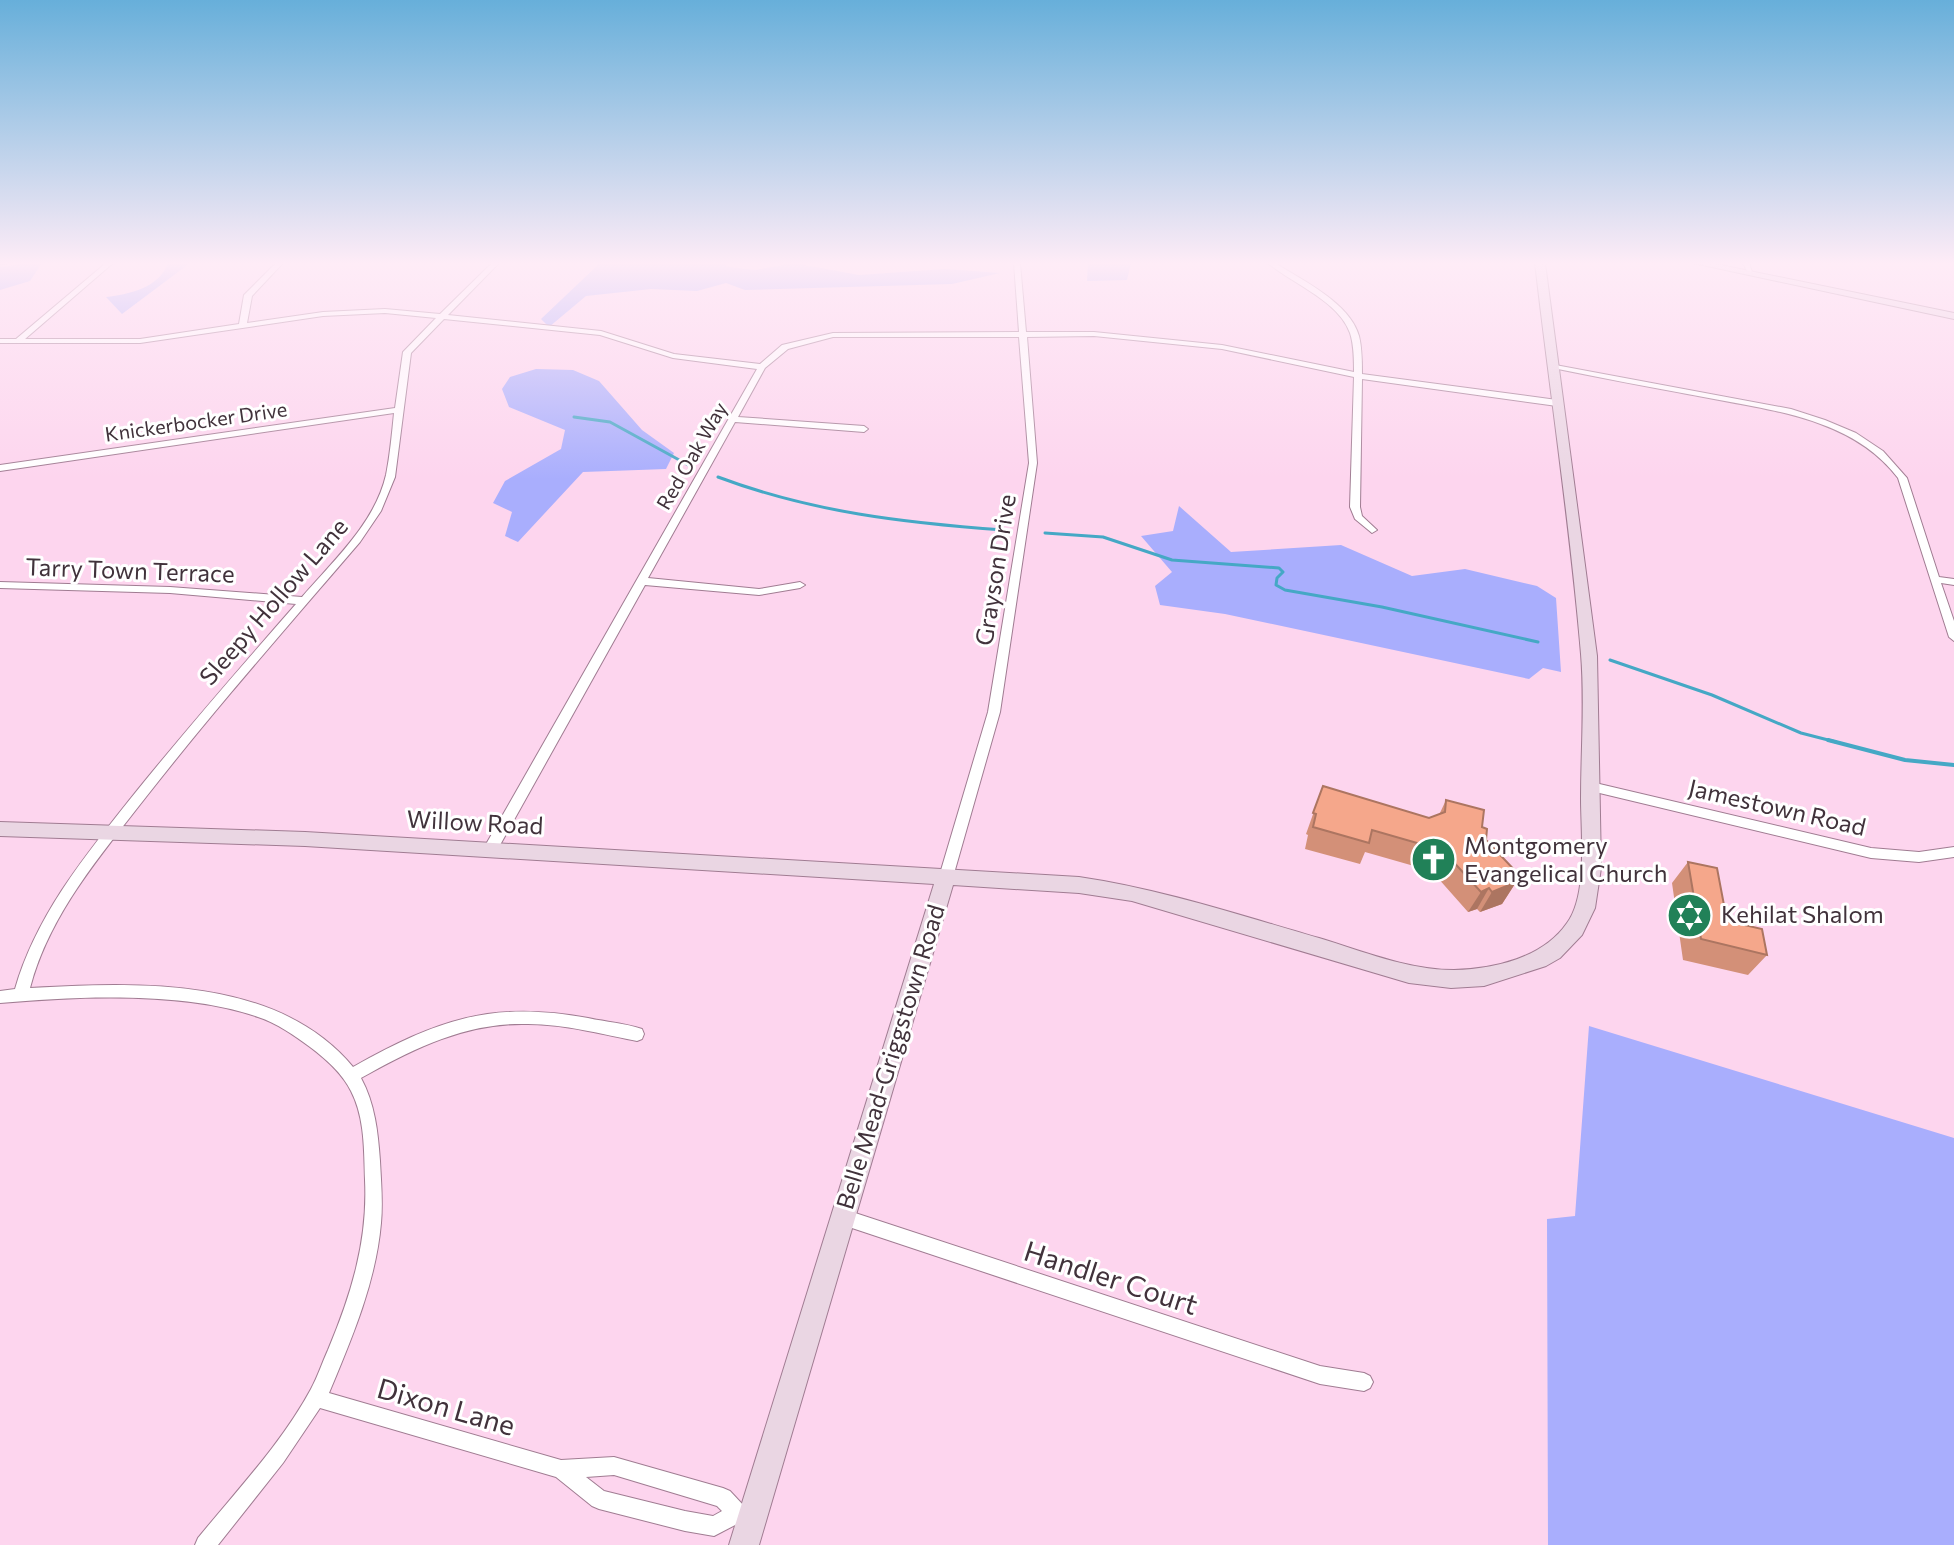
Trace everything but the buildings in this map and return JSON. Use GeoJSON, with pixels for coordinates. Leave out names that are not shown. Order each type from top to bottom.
{"type":"FeatureCollection","features":[{"type":"Feature","properties":{"kind":"street"},"geometry":{"type":"LineString","coordinates":[[18,341],[25,335]]}},
{"type":"Feature","properties":{"kind":"street"},"geometry":{"type":"LineString","coordinates":[[0,341],[140,341],[183,335]]}},
{"type":"Feature","properties":{"kind":"street","name":"Sleepy Hollow Lane"},"geometry":{"type":"LineString","coordinates":[[21,995],[27,966],[63,900],[112,832],[202,717],[357,540],[384,493],[392,462],[407,352],[422,335]]}},
{"type":"Feature","properties":{"kind":"street"},"geometry":{"type":"LineString","coordinates":[[608,335],[673,356],[762,367]]}},
{"type":"Feature","properties":{"kind":"street","name":"Red Oak Way"},"geometry":{"type":"LineString","coordinates":[[490,850],[762,367],[785,347],[824,336],[883,335]]}},
{"type":"Feature","properties":{"kind":"street","name":"Grayson Drive"},"geometry":{"type":"LineString","coordinates":[[946,877],[994,712],[1033,463],[1022,335]]}},
{"type":"Feature","properties":{"kind":"street","name":"Red Oak Way"},"geometry":{"type":"LineString","coordinates":[[1105,335],[1222,347],[1355,375],[1557,403]]}},
{"type":"Feature","properties":{"kind":"street"},"geometry":{"type":"LineString","coordinates":[[1355,335],[1358,360],[1355,375],[1355,507],[1358,517],[1372,530]]}},
{"type":"Feature","properties":{"kind":"street","name":"Belle Mead-Griggstown Road"},"geometry":{"type":"LineString","coordinates":[[744,1545],[745,1515],[843,1217],[946,877],[1079,885],[1132,893],[1409,974],[1451,979],[1484,977],[1539,960],[1553,952],[1575,929],[1585,908],[1591,868],[1589,656],[1549,335]]}},
{"type":"Feature","properties":{"kind":"street"},"geometry":{"type":"LineString","coordinates":[[1553,366],[1774,408],[1815,419],[1855,437],[1888,460],[1902,478],[1954,637]]}},
{"type":"Feature","properties":{"kind":"street","name":"Knickerbocker Drive"},"geometry":{"type":"LineString","coordinates":[[0,468],[397,410]]}},
{"type":"Feature","properties":{"kind":"street"},"geometry":{"type":"LineString","coordinates":[[734,419],[864,429]]}},
{"type":"Feature","properties":{"kind":"street"},"geometry":{"type":"LineString","coordinates":[[1935,579],[1954,582]]}},
{"type":"Feature","properties":{"kind":"street"},"geometry":{"type":"LineString","coordinates":[[641,581],[748,592],[800,585]]}},
{"type":"Feature","properties":{"kind":"street","name":"Tarry Town Terrace"},"geometry":{"type":"LineString","coordinates":[[0,585],[170,590],[305,601]]}},
{"type":"Feature","properties":{"kind":"street","name":"Jamestown Road"},"geometry":{"type":"LineString","coordinates":[[1591,787],[1871,853],[1919,857],[1954,852]]}},
{"type":"Feature","properties":{"kind":"street","name":"Willow Road"},"geometry":{"type":"LineString","coordinates":[[0,829],[490,850],[946,877]]}},
{"type":"Feature","properties":{"kind":"street"},"geometry":{"type":"LineString","coordinates":[[0,997],[171,995],[238,1004],[266,1012],[324,1050],[351,1076],[368,1115],[375,1200],[374,1230],[357,1305],[316,1398],[278,1454],[205,1545]]}},
{"type":"Feature","properties":{"kind":"street"},"geometry":{"type":"LineString","coordinates":[[351,1076],[429,1034],[482,1020],[529,1017],[637,1034]]}},
{"type":"Feature","properties":{"kind":"street","name":"Handler Court"},"geometry":{"type":"LineString","coordinates":[[843,1217],[1320,1375],[1364,1382]]}},
{"type":"Feature","properties":{"kind":"street","name":"Dixon Lane"},"geometry":{"type":"LineString","coordinates":[[316,1398],[561,1469],[614,1466],[723,1498],[745,1515]]}},
{"type":"Feature","properties":{"kind":"street","name":"Dixon Lane"},"geometry":{"type":"LineString","coordinates":[[561,1469],[599,1499],[685,1521],[714,1526],[745,1515]]}},
{"type":"Feature","properties":{"kind":"shaded area"},"geometry":{"type":"Polygon","coordinates":[[[536,369],[573,370],[599,381],[642,430],[674,453],[666,469],[583,472],[518,542],[505,536],[512,512],[493,503],[505,481],[561,449],[565,430],[509,407],[502,389],[510,377],[536,369]]]}},
{"type":"Feature","properties":{"kind":"shaded area"},"geometry":{"type":"Polygon","coordinates":[[[1179,506],[1231,552],[1341,545],[1412,576],[1465,569],[1537,586],[1556,598],[1561,672],[1543,668],[1529,679],[1225,614],[1160,605],[1155,586],[1172,572],[1141,536],[1173,531],[1179,506]]]}},
{"type":"Feature","properties":{"kind":"shaded area"},"geometry":{"type":"Polygon","coordinates":[[[1589,1026],[1954,1138],[1954,1545],[1548,1545],[1547,1219],[1575,1216],[1589,1026]]]}},
{"type":"Feature","properties":{"kind":"waterway"},"geometry":{"type":"LineString","coordinates":[[574,417],[610,422],[692,467]]}},
{"type":"Feature","properties":{"kind":"waterway"},"geometry":{"type":"LineString","coordinates":[[718,477],[788,499],[859,514],[1004,530]]}},
{"type":"Feature","properties":{"kind":"waterway"},"geometry":{"type":"LineString","coordinates":[[1045,533],[1103,537],[1172,560],[1279,568],[1283,572],[1277,578],[1276,585],[1285,590],[1382,607],[1538,642]]}},
{"type":"Feature","properties":{"kind":"waterway"},"geometry":{"type":"LineString","coordinates":[[1610,660],[1712,695],[1801,733],[1836,742]]}},
{"type":"Feature","properties":{"kind":"waterway"},"geometry":{"type":"LineString","coordinates":[[1828,740],[1905,760],[1954,765]]}},
{"type":"Feature","properties":{"kind":"place","name":"Montgomery Evangelical Church"},"geometry":{"type":"Point","coordinates":[1433,860]}},
{"type":"Feature","properties":{"kind":"place","name":"Kehilat Shalom"},"geometry":{"type":"Point","coordinates":[1690,915]}}]}
